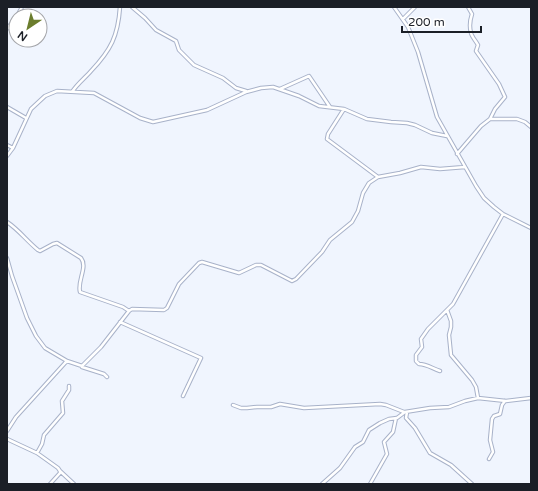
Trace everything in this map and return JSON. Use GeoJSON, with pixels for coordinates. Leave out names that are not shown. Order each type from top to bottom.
{"type":"FeatureCollection","features":[{"type":"Feature","properties":{"kind":"street"},"geometry":{"type":"LineString","coordinates":[[72,92],[102,60],[112,45],[119,23],[120,7]]}},
{"type":"Feature","properties":{"kind":"street"},"geometry":{"type":"LineString","coordinates":[[132,7],[156,30],[176,42],[179,50],[194,65],[223,78],[236,88],[246,92]]}},
{"type":"Feature","properties":{"kind":"street"},"geometry":{"type":"LineString","coordinates":[[394,7],[403,19],[418,52],[437,117],[457,154],[484,198],[494,208],[531,228]]}},
{"type":"Feature","properties":{"kind":"street"},"geometry":{"type":"LineString","coordinates":[[403,19],[415,7]]}},
{"type":"Feature","properties":{"kind":"street"},"geometry":{"type":"LineString","coordinates":[[457,154],[481,126],[490,119],[495,109],[506,96],[476,51],[478,45],[470,33],[469,21],[472,14],[468,7]]}},
{"type":"Feature","properties":{"kind":"street"},"geometry":{"type":"LineString","coordinates":[[280,90],[309,76],[330,107]]}},
{"type":"Feature","properties":{"kind":"street"},"geometry":{"type":"LineString","coordinates":[[7,156],[13,148],[26,118],[35,105],[48,94],[56,91],[98,94],[140,118],[153,122],[207,110],[246,92],[266,88],[280,90],[303,98],[319,106],[344,109],[368,119],[406,123],[415,125],[432,133],[447,136]]}},
{"type":"Feature","properties":{"kind":"street"},"geometry":{"type":"LineString","coordinates":[[7,107],[26,118]]}},
{"type":"Feature","properties":{"kind":"street"},"geometry":{"type":"LineString","coordinates":[[344,109],[328,134],[327,139],[378,177]]}},
{"type":"Feature","properties":{"kind":"street"},"geometry":{"type":"LineString","coordinates":[[490,119],[517,119],[525,122],[531,127]]}},
{"type":"Feature","properties":{"kind":"street"},"geometry":{"type":"LineString","coordinates":[[7,145],[13,148]]}},
{"type":"Feature","properties":{"kind":"street"},"geometry":{"type":"LineString","coordinates":[[82,366],[101,347],[129,311],[132,309],[164,310],[167,308],[179,284],[196,265],[202,262],[239,273],[256,265],[262,265],[292,281],[296,279],[322,252],[330,240],[352,222],[358,211],[363,193],[369,183],[378,177],[422,167],[440,169],[465,167]]}},
{"type":"Feature","properties":{"kind":"street"},"geometry":{"type":"LineString","coordinates":[[440,371],[419,364],[416,361],[422,347],[421,338],[428,329],[454,304],[504,214]]}},
{"type":"Feature","properties":{"kind":"street"},"geometry":{"type":"LineString","coordinates":[[7,222],[40,251],[58,243],[81,258],[84,265],[80,281],[80,292],[123,307],[129,311]]}},
{"type":"Feature","properties":{"kind":"street"},"geometry":{"type":"LineString","coordinates":[[7,258],[31,327],[39,341],[45,348],[68,361],[104,374],[107,377]]}},
{"type":"Feature","properties":{"kind":"street"},"geometry":{"type":"LineString","coordinates":[[447,310],[451,321],[449,335],[451,355],[472,380],[476,387],[478,398]]}},
{"type":"Feature","properties":{"kind":"street"},"geometry":{"type":"LineString","coordinates":[[120,322],[201,358],[183,396]]}},
{"type":"Feature","properties":{"kind":"street"},"geometry":{"type":"LineString","coordinates":[[7,431],[16,417],[68,361]]}},
{"type":"Feature","properties":{"kind":"street"},"geometry":{"type":"LineString","coordinates":[[37,453],[42,444],[44,435],[62,413],[62,401],[69,390],[69,386]]}},
{"type":"Feature","properties":{"kind":"street"},"geometry":{"type":"LineString","coordinates":[[322,484],[340,468],[355,447],[363,442],[369,430],[384,421],[397,418],[406,412],[430,408],[449,407],[478,398],[506,401],[531,398]]}},
{"type":"Feature","properties":{"kind":"street"},"geometry":{"type":"LineString","coordinates":[[490,460],[493,452],[490,440],[492,419],[494,416],[500,414],[502,405],[506,401]]}},
{"type":"Feature","properties":{"kind":"street"},"geometry":{"type":"LineString","coordinates":[[233,405],[246,408],[257,406],[271,407],[280,404],[304,408],[380,404],[406,412]]}},
{"type":"Feature","properties":{"kind":"street"},"geometry":{"type":"LineString","coordinates":[[406,412],[406,418],[415,428],[427,450],[451,465],[472,484]]}},
{"type":"Feature","properties":{"kind":"street"},"geometry":{"type":"LineString","coordinates":[[370,484],[387,454],[384,442],[391,435],[397,418]]}},
{"type":"Feature","properties":{"kind":"street"},"geometry":{"type":"LineString","coordinates":[[7,439],[37,453],[54,464],[74,484]]}},
{"type":"Feature","properties":{"kind":"street"},"geometry":{"type":"LineString","coordinates":[[50,484],[60,471]]}}]}
